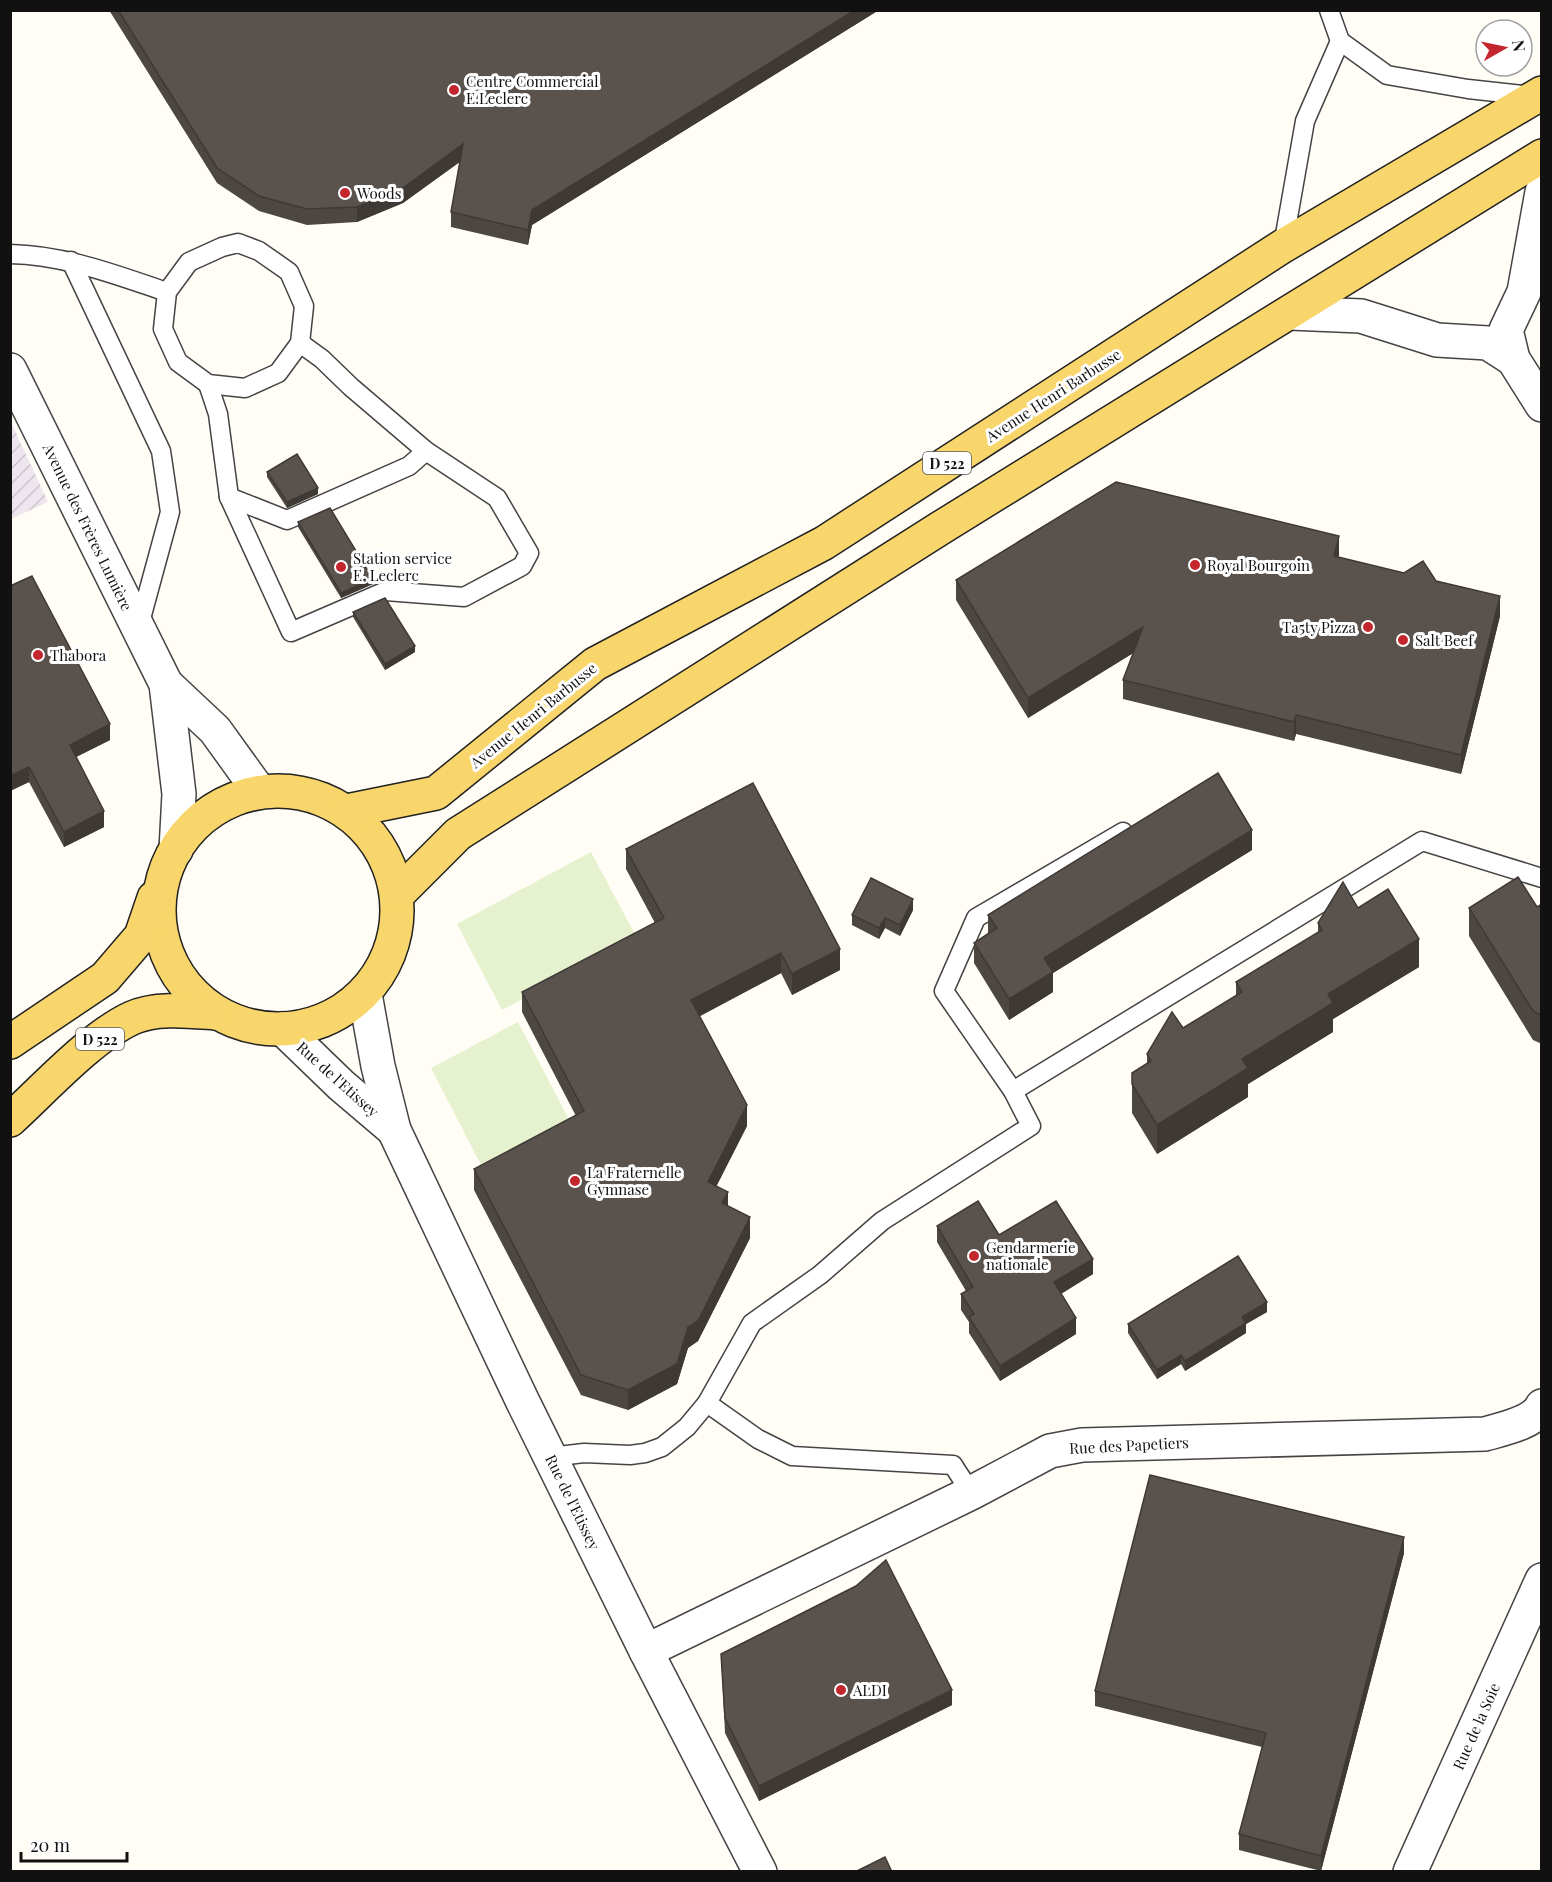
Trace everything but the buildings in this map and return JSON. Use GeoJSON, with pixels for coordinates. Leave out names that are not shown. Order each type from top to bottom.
{"type":"FeatureCollection","features":[{"type":"Feature","properties":{"kind":"main road","name":"Avenue Henri Barbusse"},"geometry":{"type":"LineString","coordinates":[[347,811],[436,793],[595,664],[824,543],[1283,246],[1539,95]]}},
{"type":"Feature","properties":{"kind":"main road"},"geometry":{"type":"LineString","coordinates":[[398,894],[458,834],[942,527],[1542,156]]}},
{"type":"Feature","properties":{"kind":"main road"},"geometry":{"type":"LineString","coordinates":[[10,1042],[105,978],[141,936],[161,879],[183,836],[215,807],[259,790],[300,791],[327,800],[347,811],[380,846],[398,894],[390,955],[365,994],[339,1014],[299,1029],[253,1028],[215,1012],[178,977],[159,931],[161,879]]}},
{"type":"Feature","properties":{"kind":"main road","name":"D 522"},"geometry":{"type":"LineString","coordinates":[[10,1120],[92,1044],[133,1018],[172,1010],[215,1012]]}},
{"type":"Feature","properties":{"kind":"street"},"geometry":{"type":"LineString","coordinates":[[1542,192],[1524,292],[1506,330],[1513,359],[1542,405]]}},
{"type":"Feature","properties":{"kind":"street"},"geometry":{"type":"LineString","coordinates":[[1290,313],[1360,316],[1437,340],[1488,343],[1513,359]]}},
{"type":"Feature","properties":{"kind":"street","name":"Avenue des Frères Lumière"},"geometry":{"type":"LineString","coordinates":[[10,370],[166,684],[179,794],[176,850]]}},
{"type":"Feature","properties":{"kind":"street","name":"Avenue des Frères Lumière"},"geometry":{"type":"LineString","coordinates":[[166,684],[215,730],[259,790]]}},
{"type":"Feature","properties":{"kind":"street","name":"Rue de l'Etissey"},"geometry":{"type":"LineString","coordinates":[[365,994],[378,1066],[394,1130],[646,1652],[760,1872]]}},
{"type":"Feature","properties":{"kind":"street","name":"Rue de l'Etissey"},"geometry":{"type":"LineString","coordinates":[[283,1029],[341,1085],[394,1130]]}},
{"type":"Feature","properties":{"kind":"street","name":"Rue des Papetiers"},"geometry":{"type":"LineString","coordinates":[[646,1652],[970,1493],[1050,1451],[1082,1445],[1485,1434],[1516,1426],[1541,1411]]}},
{"type":"Feature","properties":{"kind":"street","name":"Rue de la Soie"},"geometry":{"type":"LineString","coordinates":[[1410,1872],[1542,1580]]}},
{"type":"Feature","properties":{"kind":"lane"},"geometry":{"type":"LineString","coordinates":[[1329,10],[1340,41],[1387,75],[1468,89],[1539,95]]}},
{"type":"Feature","properties":{"kind":"lane"},"geometry":{"type":"LineString","coordinates":[[1283,246],[1305,121],[1340,41]]}},
{"type":"Feature","properties":{"kind":"lane"},"geometry":{"type":"LineString","coordinates":[[238,243],[259,250],[289,272],[293,281],[304,306],[300,343],[279,373],[245,388],[208,384],[178,362],[163,329],[167,292],[189,262],[222,247],[238,243]]}},
{"type":"Feature","properties":{"kind":"lane"},"geometry":{"type":"LineString","coordinates":[[10,254],[36,254],[71,261],[167,292]]}},
{"type":"Feature","properties":{"kind":"lane"},"geometry":{"type":"LineString","coordinates":[[71,261],[161,451],[170,512],[138,628]]}},
{"type":"Feature","properties":{"kind":"lane"},"geometry":{"type":"LineString","coordinates":[[208,384],[218,414],[229,497],[291,632],[386,591],[464,597],[522,566],[529,553],[496,498],[426,450],[300,343]]}},
{"type":"Feature","properties":{"kind":"lane"},"geometry":{"type":"LineString","coordinates":[[229,497],[287,520],[408,466],[426,450]]}},
{"type":"Feature","properties":{"kind":"lane"},"geometry":{"type":"LineString","coordinates":[[550,1457],[645,1453],[662,1447],[687,1427],[707,1403],[752,1323],[820,1275],[882,1221],[1031,1126],[1013,1091],[944,991],[976,918],[1141,822]]}},
{"type":"Feature","properties":{"kind":"lane"},"geometry":{"type":"LineString","coordinates":[[1013,1091],[1422,841],[1542,878]]}},
{"type":"Feature","properties":{"kind":"lane"},"geometry":{"type":"LineString","coordinates":[[707,1403],[758,1439],[792,1456],[953,1465],[970,1493]]}},
{"type":"Feature","properties":{"kind":"shaded area"},"geometry":{"type":"Polygon","coordinates":[[[10,420],[48,502],[11,519],[10,519],[10,420]]]}},
{"type":"Feature","properties":{"kind":"green space"},"geometry":{"type":"Polygon","coordinates":[[[591,852],[637,938],[502,1010],[457,924],[591,852]]]}},
{"type":"Feature","properties":{"kind":"green space"},"geometry":{"type":"Polygon","coordinates":[[[518,1022],[573,1127],[484,1171],[431,1068],[518,1022]]]}},
{"type":"Feature","properties":{"kind":"place","name":"Centre Commercial E.Leclerc"},"geometry":{"type":"Point","coordinates":[454,90]}},
{"type":"Feature","properties":{"kind":"place","name":"Woods"},"geometry":{"type":"Point","coordinates":[345,193]}},
{"type":"Feature","properties":{"kind":"place","name":"Royal Bourgoin"},"geometry":{"type":"Point","coordinates":[1195,565]}},
{"type":"Feature","properties":{"kind":"place","name":"Station service E. Leclerc"},"geometry":{"type":"Point","coordinates":[341,567]}},
{"type":"Feature","properties":{"kind":"place","name":"Ta5ty Pizza"},"geometry":{"type":"Point","coordinates":[1368,627]}},
{"type":"Feature","properties":{"kind":"place","name":"Salt Beef"},"geometry":{"type":"Point","coordinates":[1403,640]}},
{"type":"Feature","properties":{"kind":"place","name":"Thabora"},"geometry":{"type":"Point","coordinates":[38,655]}},
{"type":"Feature","properties":{"kind":"place","name":"La Fraternelle Gymnase"},"geometry":{"type":"Point","coordinates":[575,1181]}},
{"type":"Feature","properties":{"kind":"place","name":"Gendarmerie nationale"},"geometry":{"type":"Point","coordinates":[974,1256]}},
{"type":"Feature","properties":{"kind":"place","name":"ALDI"},"geometry":{"type":"Point","coordinates":[841,1690]}}]}
